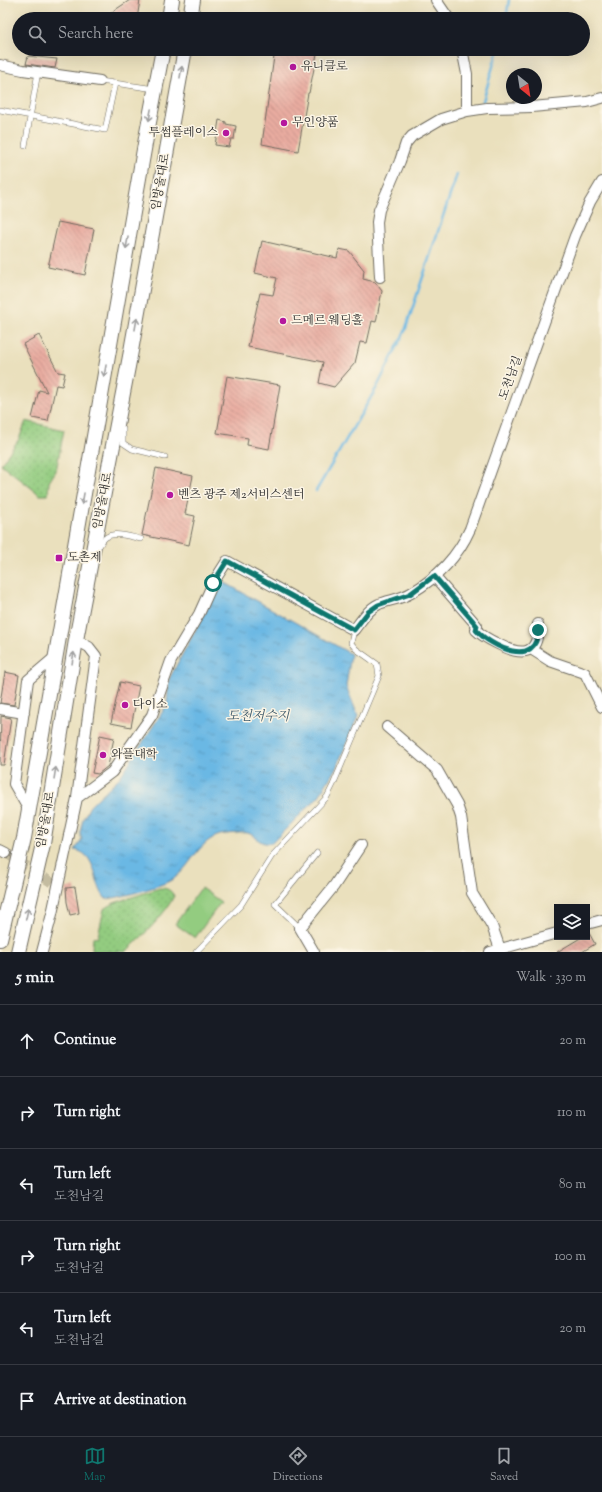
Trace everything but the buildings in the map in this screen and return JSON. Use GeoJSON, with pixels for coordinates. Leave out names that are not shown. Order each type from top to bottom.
{"type":"FeatureCollection","features":[{"type":"Feature","properties":{"kind":"main road"},"geometry":{"type":"LineString","coordinates":[[170,12],[172,0]]}},
{"type":"Feature","properties":{"kind":"main road"},"geometry":{"type":"LineString","coordinates":[[191,12],[193,0]]}},
{"type":"Feature","properties":{"kind":"main road","name":"임방울대로"},"geometry":{"type":"LineString","coordinates":[[0,939],[24,838],[162,56]]}},
{"type":"Feature","properties":{"kind":"main road","name":"임방울대로"},"geometry":{"type":"LineString","coordinates":[[18,952],[43,844],[76,640],[121,404],[184,56]]}},
{"type":"Feature","properties":{"kind":"street"},"geometry":{"type":"LineString","coordinates":[[436,0],[444,12]]}},
{"type":"Feature","properties":{"kind":"street"},"geometry":{"type":"LineString","coordinates":[[463,56],[467,74],[467,111]]}},
{"type":"Feature","properties":{"kind":"street"},"geometry":{"type":"LineString","coordinates":[[0,65],[100,81]]}},
{"type":"Feature","properties":{"kind":"street"},"geometry":{"type":"LineString","coordinates":[[380,277],[377,222],[379,210],[406,143],[427,126],[441,119],[467,111],[487,108],[532,107],[587,102],[602,98]]}},
{"type":"Feature","properties":{"kind":"street","name":"도천남길"},"geometry":{"type":"LineString","coordinates":[[354,630],[368,612],[378,605],[410,594],[434,576],[454,557],[464,544],[575,236],[590,202],[602,182]]}},
{"type":"Feature","properties":{"kind":"street"},"geometry":{"type":"LineString","coordinates":[[77,798],[112,772],[152,715],[171,661],[199,614],[213,583],[227,561],[354,630]]}},
{"type":"Feature","properties":{"kind":"street"},"geometry":{"type":"LineString","coordinates":[[434,576],[477,626],[476,630],[480,635],[516,652],[521,653],[531,649],[538,637],[538,624]]}},
{"type":"Feature","properties":{"kind":"street"},"geometry":{"type":"LineString","coordinates":[[42,952],[77,798],[96,656],[89,647],[76,640]]}},
{"type":"Feature","properties":{"kind":"street"},"geometry":{"type":"LineString","coordinates":[[531,649],[550,661],[585,673],[602,707]]}},
{"type":"Feature","properties":{"kind":"street"},"geometry":{"type":"LineString","coordinates":[[29,810],[14,784],[28,680],[55,658]]}},
{"type":"Feature","properties":{"kind":"street"},"geometry":{"type":"LineString","coordinates":[[0,709],[24,713]]}},
{"type":"Feature","properties":{"kind":"street"},"geometry":{"type":"LineString","coordinates":[[387,727],[436,770],[457,805],[461,817],[472,893],[492,926],[495,950],[554,934]]}},
{"type":"Feature","properties":{"kind":"street"},"geometry":{"type":"LineString","coordinates":[[314,952],[300,928],[334,886],[361,845]]}},
{"type":"Feature","properties":{"kind":"street"},"geometry":{"type":"LineString","coordinates":[[590,923],[602,920]]}},
{"type":"Feature","properties":{"kind":"lane"},"geometry":{"type":"LineString","coordinates":[[25,146],[38,72]]}},
{"type":"Feature","properties":{"kind":"lane"},"geometry":{"type":"LineString","coordinates":[[100,81],[155,89]]}},
{"type":"Feature","properties":{"kind":"lane"},"geometry":{"type":"LineString","coordinates":[[0,110],[105,130],[114,83]]}},
{"type":"Feature","properties":{"kind":"lane"},"geometry":{"type":"LineString","coordinates":[[121,404],[123,443],[132,449],[165,457]]}},
{"type":"Feature","properties":{"kind":"lane"},"geometry":{"type":"LineString","coordinates":[[90,570],[102,540],[108,535],[117,534],[141,539]]}},
{"type":"Feature","properties":{"kind":"lane"},"geometry":{"type":"LineString","coordinates":[[196,952],[241,905],[272,856],[327,797],[379,676],[377,664],[356,649],[352,643],[354,630]]}},
{"type":"Feature","properties":{"kind":"lane"},"geometry":{"type":"LineString","coordinates":[[300,928],[275,904],[317,853]]}},
{"type":"Feature","properties":{"kind":"green space"},"geometry":{"type":"Polygon","coordinates":[[[26,421],[64,430],[56,471],[49,482],[48,495],[40,495],[1,464],[19,439],[26,421]]]}},
{"type":"Feature","properties":{"kind":"green space"},"geometry":{"type":"Polygon","coordinates":[[[160,888],[165,888],[172,892],[174,896],[164,912],[146,933],[126,952],[93,951],[93,937],[96,938],[98,936],[104,909],[114,903],[160,888]]]}},
{"type":"Feature","properties":{"kind":"green space"},"geometry":{"type":"Polygon","coordinates":[[[201,888],[221,902],[195,938],[175,924],[201,888]]]}},
{"type":"Feature","properties":{"kind":"water","name":"도천저수지"},"geometry":{"type":"Polygon","coordinates":[[[222,581],[351,654],[346,686],[358,716],[337,766],[319,796],[272,843],[261,842],[248,833],[220,835],[213,838],[201,847],[182,872],[164,884],[143,891],[106,899],[99,886],[88,857],[75,850],[82,840],[80,833],[83,819],[90,806],[120,777],[163,711],[167,703],[169,679],[222,581]]]}},
{"type":"Feature","properties":{"kind":"waterway"},"geometry":{"type":"LineString","coordinates":[[507,12],[509,0]]}},
{"type":"Feature","properties":{"kind":"waterway"},"geometry":{"type":"LineString","coordinates":[[483,101],[496,56]]}},
{"type":"Feature","properties":{"kind":"waterway"},"geometry":{"type":"LineString","coordinates":[[316,491],[377,387],[405,331],[457,174]]}},
{"type":"Feature","properties":{"kind":"tunnel"},"geometry":{"type":"LineString","coordinates":[[6,853],[54,884]]}},
{"type":"Feature","properties":{"kind":"place","name":"유니클로"},"geometry":{"type":"Point","coordinates":[293,67]}},
{"type":"Feature","properties":{"kind":"place","name":"무인양품"},"geometry":{"type":"Point","coordinates":[284,123]}},
{"type":"Feature","properties":{"kind":"place","name":"투썸플레이스"},"geometry":{"type":"Point","coordinates":[226,133]}},
{"type":"Feature","properties":{"kind":"place","name":"드메르 웨딩홀"},"geometry":{"type":"Point","coordinates":[283,321]}},
{"type":"Feature","properties":{"kind":"place","name":"벤츠 광주 제2서비스센터"},"geometry":{"type":"Point","coordinates":[170,495]}},
{"type":"Feature","properties":{"kind":"place","name":"도촌제"},"geometry":{"type":"Point","coordinates":[59,558]}},
{"type":"Feature","properties":{"kind":"place","name":"다이소"},"geometry":{"type":"Point","coordinates":[125,705]}},
{"type":"Feature","properties":{"kind":"place","name":"와플대학"},"geometry":{"type":"Point","coordinates":[103,755]}},
{"type":"Feature","properties":{"kind":"route"},"geometry":{"type":"LineString","coordinates":[[213,583],[221,573],[227,561],[354,630],[368,612],[378,605],[410,594],[434,576],[477,626],[476,630],[480,635],[521,653],[531,649],[538,637],[538,630]]}}]}
